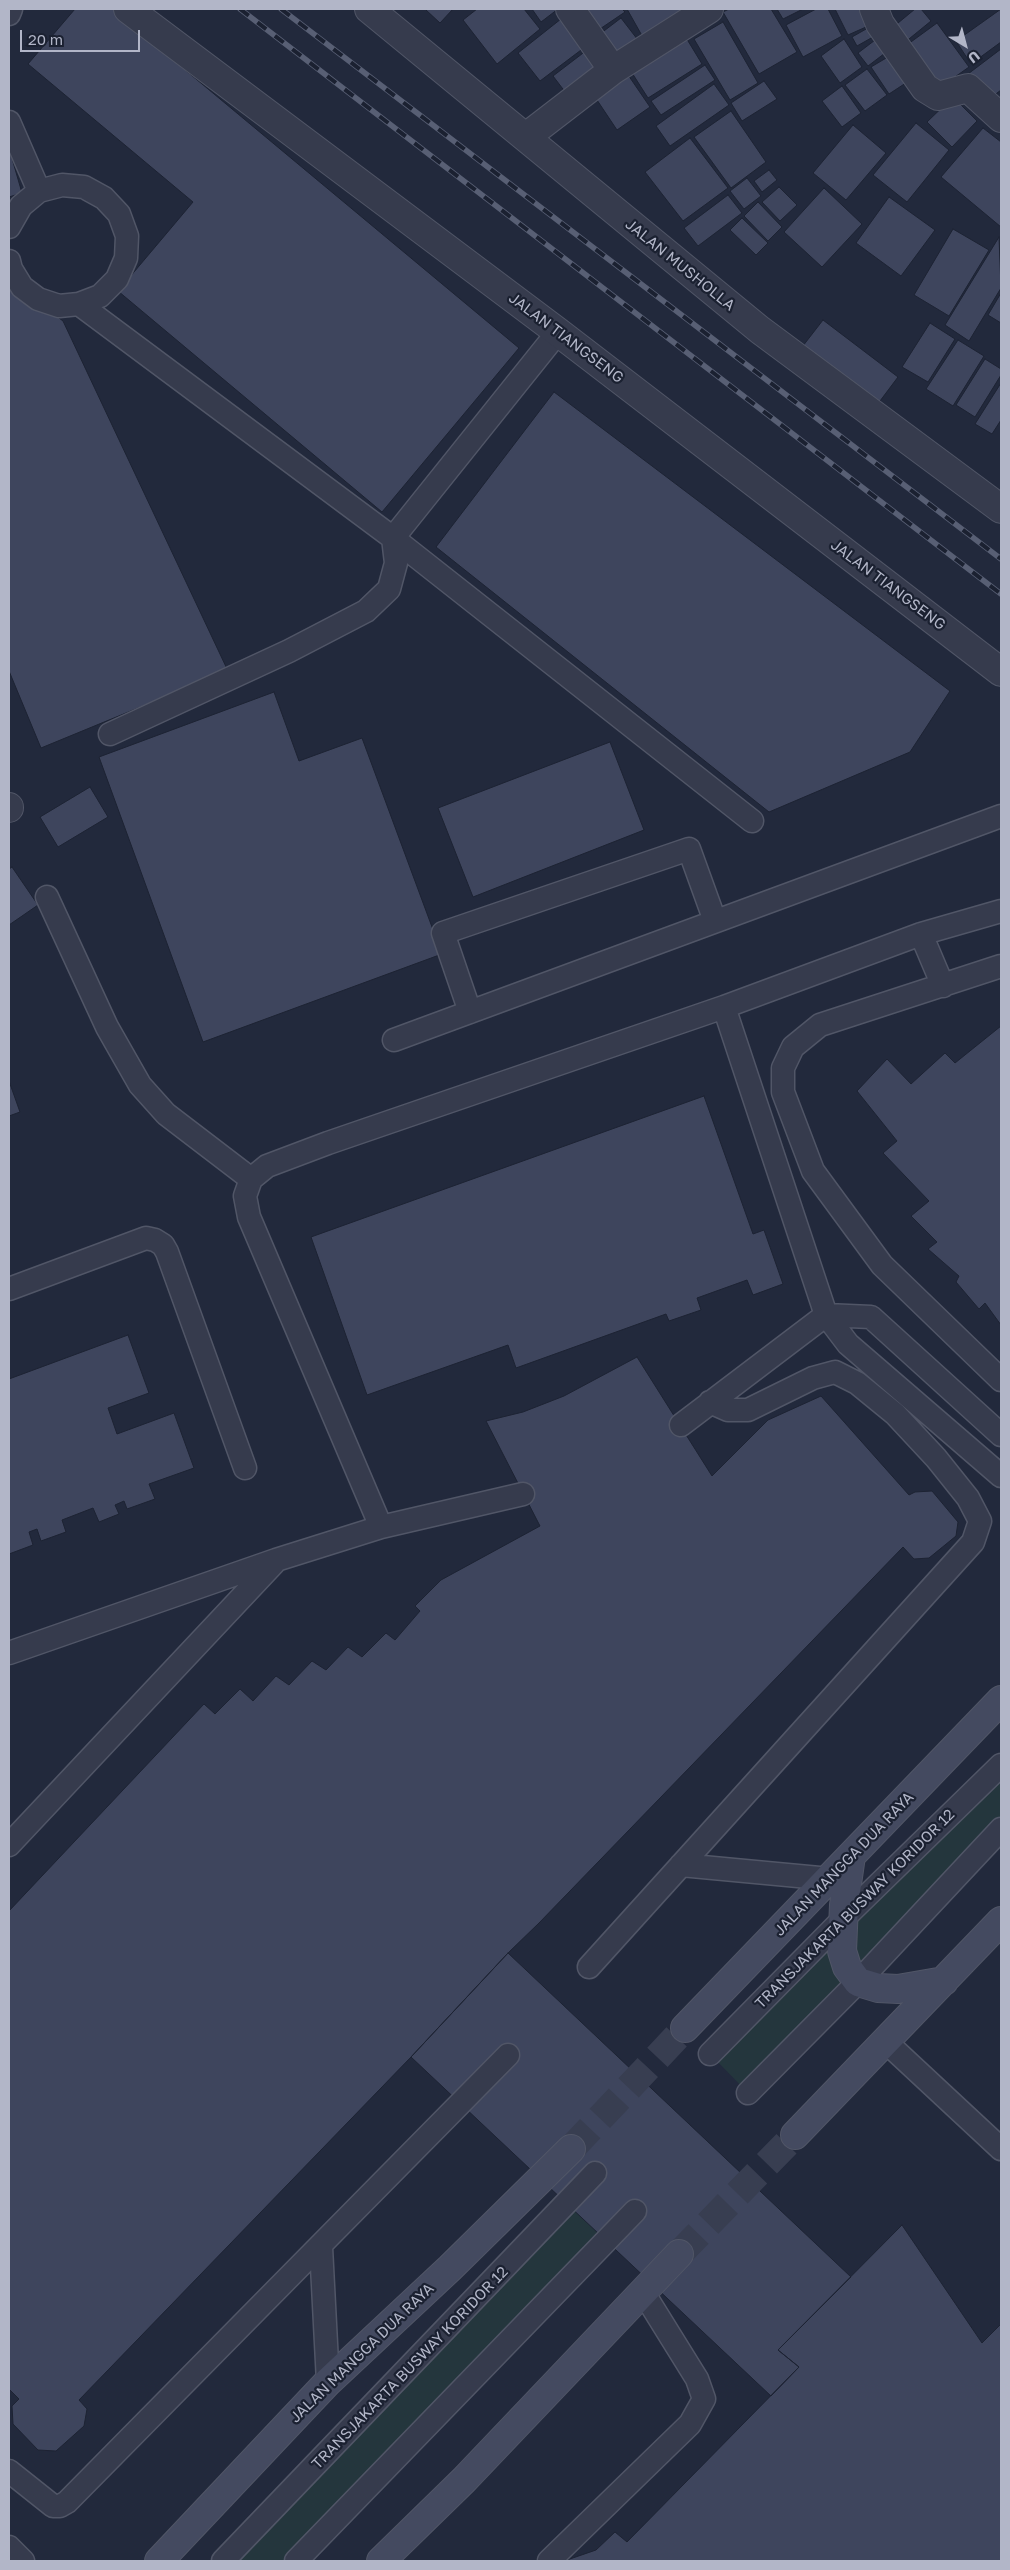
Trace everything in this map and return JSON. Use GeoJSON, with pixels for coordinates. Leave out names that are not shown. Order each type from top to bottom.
{"type":"FeatureCollection","features":[{"type":"Feature","properties":{"kind":"main road","name":"JALAN MANGGA DUA RAYA"},"geometry":{"type":"LineString","coordinates":[[685,2028],[1001,1700]]}},
{"type":"Feature","properties":{"kind":"main road"},"geometry":{"type":"LineString","coordinates":[[851,1856],[843,1919],[842,1951],[847,1967],[858,1982],[878,1988],[898,1989],[944,1981]]}},
{"type":"Feature","properties":{"kind":"main road"},"geometry":{"type":"LineString","coordinates":[[795,2135],[1001,1921]]}},
{"type":"Feature","properties":{"kind":"main road","name":"JALAN MANGGA DUA RAYA"},"geometry":{"type":"LineString","coordinates":[[159,2561],[328,2382],[450,2268],[571,2149]]}},
{"type":"Feature","properties":{"kind":"main road"},"geometry":{"type":"LineString","coordinates":[[381,2561],[464,2480],[679,2254]]}},
{"type":"Feature","properties":{"kind":"street","name":"JALAN TIANGSENG"},"geometry":{"type":"LineString","coordinates":[[128,9],[558,332],[1001,672]]}},
{"type":"Feature","properties":{"kind":"street","name":"JALAN MUSHOLLA"},"geometry":{"type":"LineString","coordinates":[[368,9],[760,330],[1001,510]]}},
{"type":"Feature","properties":{"kind":"street"},"geometry":{"type":"LineString","coordinates":[[570,9],[613,70]]}},
{"type":"Feature","properties":{"kind":"street"},"geometry":{"type":"LineString","coordinates":[[526,137],[613,70],[709,9]]}},
{"type":"Feature","properties":{"kind":"street"},"geometry":{"type":"LineString","coordinates":[[874,9],[880,24],[925,88],[938,96],[968,88],[1001,118]]}},
{"type":"Feature","properties":{"kind":"lane"},"geometry":{"type":"LineString","coordinates":[[9,14],[11,9]]}},
{"type":"Feature","properties":{"kind":"lane"},"geometry":{"type":"LineString","coordinates":[[9,122],[39,191]]}},
{"type":"Feature","properties":{"kind":"lane"},"geometry":{"type":"LineString","coordinates":[[9,227],[21,206],[39,191],[62,185],[84,187],[104,198],[119,214],[127,236],[126,258],[117,279],[100,296],[79,304],[59,306],[38,300],[22,287],[10,269],[9,261]]}},
{"type":"Feature","properties":{"kind":"lane"},"geometry":{"type":"LineString","coordinates":[[79,304],[393,538],[752,821]]}},
{"type":"Feature","properties":{"kind":"lane"},"geometry":{"type":"LineString","coordinates":[[110,734],[290,651],[366,610],[388,589],[396,563],[393,538],[558,332]]}},
{"type":"Feature","properties":{"kind":"lane"},"geometry":{"type":"LineString","coordinates":[[394,1040],[1001,816]]}},
{"type":"Feature","properties":{"kind":"lane"},"geometry":{"type":"LineString","coordinates":[[470,1012],[443,933],[689,849],[715,921]]}},
{"type":"Feature","properties":{"kind":"lane"},"geometry":{"type":"LineString","coordinates":[[47,897],[107,1027],[140,1085],[166,1114],[251,1179]]}},
{"type":"Feature","properties":{"kind":"lane"},"geometry":{"type":"LineString","coordinates":[[381,1527],[248,1217],[245,1196],[251,1179],[268,1166],[328,1143],[724,1007],[921,934],[1001,912]]}},
{"type":"Feature","properties":{"kind":"lane"},"geometry":{"type":"LineString","coordinates":[[921,934],[943,986]]}},
{"type":"Feature","properties":{"kind":"lane"},"geometry":{"type":"LineString","coordinates":[[1001,966],[820,1025],[793,1047],[783,1068],[783,1092],[813,1172],[882,1265],[1001,1380]]}},
{"type":"Feature","properties":{"kind":"lane"},"geometry":{"type":"LineString","coordinates":[[724,1007],[826,1316],[848,1344],[1001,1476]]}},
{"type":"Feature","properties":{"kind":"lane"},"geometry":{"type":"LineString","coordinates":[[782,1184],[813,1172]]}},
{"type":"Feature","properties":{"kind":"lane"},"geometry":{"type":"LineString","coordinates":[[9,1289],[146,1238],[156,1240],[163,1245],[245,1468]]}},
{"type":"Feature","properties":{"kind":"lane"},"geometry":{"type":"LineString","coordinates":[[681,1425],[826,1316],[871,1317],[1001,1435]]}},
{"type":"Feature","properties":{"kind":"lane"},"geometry":{"type":"LineString","coordinates":[[589,1967],[973,1542],[980,1521],[968,1498],[936,1458],[895,1414],[857,1383],[835,1372],[813,1378],[748,1410],[728,1410],[710,1402]]}},
{"type":"Feature","properties":{"kind":"lane"},"geometry":{"type":"LineString","coordinates":[[9,1654],[276,1560],[381,1527],[523,1494]]}},
{"type":"Feature","properties":{"kind":"lane"},"geometry":{"type":"LineString","coordinates":[[9,1845],[276,1560]]}},
{"type":"Feature","properties":{"kind":"lane","name":"TRANSJAKARTA BUSWAY KORIDOR 12"},"geometry":{"type":"LineString","coordinates":[[710,2054],[843,1919],[1001,1766]]}},
{"type":"Feature","properties":{"kind":"lane"},"geometry":{"type":"LineString","coordinates":[[748,2094],[858,1982],[1001,1828]]}},
{"type":"Feature","properties":{"kind":"lane"},"geometry":{"type":"LineString","coordinates":[[681,1865],[830,1879]]}},
{"type":"Feature","properties":{"kind":"lane"},"geometry":{"type":"LineString","coordinates":[[886,2042],[1001,2149]]}},
{"type":"Feature","properties":{"kind":"lane"},"geometry":{"type":"LineString","coordinates":[[9,2471],[53,2506],[60,2506],[67,2502],[321,2247],[508,2055]]}},
{"type":"Feature","properties":{"kind":"lane","name":"TRANSJAKARTA BUSWAY KORIDOR 12"},"geometry":{"type":"LineString","coordinates":[[224,2561],[595,2173]]}},
{"type":"Feature","properties":{"kind":"lane"},"geometry":{"type":"LineString","coordinates":[[296,2561],[636,2211]]}},
{"type":"Feature","properties":{"kind":"lane"},"geometry":{"type":"LineString","coordinates":[[321,2247],[328,2382]]}},
{"type":"Feature","properties":{"kind":"lane"},"geometry":{"type":"LineString","coordinates":[[549,2561],[690,2424],[704,2399],[697,2379],[643,2292]]}},
{"type":"Feature","properties":{"kind":"lane"},"geometry":{"type":"LineString","coordinates":[[9,2547],[23,2561]]}},
{"type":"Feature","properties":{"kind":"shaded area"},"geometry":{"type":"Polygon","coordinates":[[[1001,1760],[1001,1829],[748,2093],[710,2054],[1001,1760]]]}},
{"type":"Feature","properties":{"kind":"shaded area"},"geometry":{"type":"Polygon","coordinates":[[[595,2173],[635,2211],[294,2561],[223,2561],[595,2173]]]}},
{"type":"Feature","properties":{"kind":"building"},"geometry":{"type":"Polygon","coordinates":[[[75,9],[112,9],[519,348],[382,512],[118,291],[193,202],[28,64],[75,9]]]}},
{"type":"Feature","properties":{"kind":"building"},"geometry":{"type":"Polygon","coordinates":[[[427,9],[453,9],[440,23],[427,9]]]}},
{"type":"Feature","properties":{"kind":"building"},"geometry":{"type":"Polygon","coordinates":[[[477,9],[524,9],[540,29],[497,64],[463,20],[477,9]]]}},
{"type":"Feature","properties":{"kind":"building"},"geometry":{"type":"Polygon","coordinates":[[[532,9],[558,9],[541,22],[532,9]]]}},
{"type":"Feature","properties":{"kind":"building"},"geometry":{"type":"Polygon","coordinates":[[[584,9],[622,9],[625,12],[594,33],[584,9]]]}},
{"type":"Feature","properties":{"kind":"building"},"geometry":{"type":"Polygon","coordinates":[[[627,9],[680,9],[685,18],[645,41],[627,9]]]}},
{"type":"Feature","properties":{"kind":"building"},"geometry":{"type":"Polygon","coordinates":[[[729,9],[771,9],[797,52],[759,74],[723,12],[729,9]]]}},
{"type":"Feature","properties":{"kind":"building"},"geometry":{"type":"Polygon","coordinates":[[[777,9],[803,9],[783,19],[777,9]]]}},
{"type":"Feature","properties":{"kind":"building"},"geometry":{"type":"Polygon","coordinates":[[[816,9],[828,9],[842,36],[803,57],[786,25],[816,9]]]}},
{"type":"Feature","properties":{"kind":"building"},"geometry":{"type":"Polygon","coordinates":[[[835,9],[869,9],[875,23],[848,35],[835,9]]]}},
{"type":"Feature","properties":{"kind":"building"},"geometry":{"type":"Polygon","coordinates":[[[915,9],[921,9],[931,21],[904,43],[892,28],[915,9]]]}},
{"type":"Feature","properties":{"kind":"building"},"geometry":{"type":"Polygon","coordinates":[[[1001,9],[1001,42],[971,64],[956,41],[1001,9]]]}},
{"type":"Feature","properties":{"kind":"building"},"geometry":{"type":"Polygon","coordinates":[[[566,15],[589,44],[540,81],[518,53],[566,15]]]}},
{"type":"Feature","properties":{"kind":"building"},"geometry":{"type":"Polygon","coordinates":[[[621,18],[641,44],[617,63],[596,37],[621,18]]]}},
{"type":"Feature","properties":{"kind":"building"},"geometry":{"type":"Polygon","coordinates":[[[723,22],[758,83],[730,100],[694,39],[723,22]]]}},
{"type":"Feature","properties":{"kind":"building"},"geometry":{"type":"Polygon","coordinates":[[[937,23],[969,67],[935,91],[904,47],[937,23]]]}},
{"type":"Feature","properties":{"kind":"building"},"geometry":{"type":"Polygon","coordinates":[[[875,24],[880,33],[857,46],[852,37],[875,24]]]}},
{"type":"Feature","properties":{"kind":"building"},"geometry":{"type":"Polygon","coordinates":[[[682,31],[702,64],[648,98],[627,65],[682,31]]]}},
{"type":"Feature","properties":{"kind":"building"},"geometry":{"type":"Polygon","coordinates":[[[883,34],[893,47],[868,66],[858,53],[883,34]]]}},
{"type":"Feature","properties":{"kind":"building"},"geometry":{"type":"Polygon","coordinates":[[[844,39],[862,67],[840,83],[821,56],[844,39]]]}},
{"type":"Feature","properties":{"kind":"building"},"geometry":{"type":"Polygon","coordinates":[[[591,47],[607,69],[569,97],[553,76],[591,47]]]}},
{"type":"Feature","properties":{"kind":"building"},"geometry":{"type":"Polygon","coordinates":[[[1001,49],[1001,90],[988,100],[968,74],[1001,49]]]}},
{"type":"Feature","properties":{"kind":"building"},"geometry":{"type":"Polygon","coordinates":[[[898,51],[915,77],[889,94],[871,67],[898,51]]]}},
{"type":"Feature","properties":{"kind":"building"},"geometry":{"type":"Polygon","coordinates":[[[705,65],[715,80],[661,115],[651,101],[705,65]]]}},
{"type":"Feature","properties":{"kind":"building"},"geometry":{"type":"Polygon","coordinates":[[[624,69],[650,107],[617,130],[591,91],[624,69]]]}},
{"type":"Feature","properties":{"kind":"building"},"geometry":{"type":"Polygon","coordinates":[[[867,69],[887,95],[865,111],[845,85],[867,69]]]}},
{"type":"Feature","properties":{"kind":"building"},"geometry":{"type":"Polygon","coordinates":[[[764,81],[777,99],[742,121],[731,103],[764,81]]]}},
{"type":"Feature","properties":{"kind":"building"},"geometry":{"type":"Polygon","coordinates":[[[714,84],[729,105],[670,146],[656,126],[714,84]]]}},
{"type":"Feature","properties":{"kind":"building"},"geometry":{"type":"Polygon","coordinates":[[[842,86],[861,113],[842,127],[822,101],[842,86]]]}},
{"type":"Feature","properties":{"kind":"building"},"geometry":{"type":"Polygon","coordinates":[[[953,97],[977,121],[952,147],[927,122],[953,97]]]}},
{"type":"Feature","properties":{"kind":"building"},"geometry":{"type":"Polygon","coordinates":[[[731,111],[766,162],[731,188],[694,137],[731,111]]]}},
{"type":"Feature","properties":{"kind":"building"},"geometry":{"type":"Polygon","coordinates":[[[916,123],[949,150],[907,202],[873,175],[916,123]]]}},
{"type":"Feature","properties":{"kind":"building"},"geometry":{"type":"Polygon","coordinates":[[[853,125],[886,153],[846,200],[813,173],[853,125]]]}},
{"type":"Feature","properties":{"kind":"building"},"geometry":{"type":"Polygon","coordinates":[[[983,128],[1001,142],[1001,227],[941,177],[983,128]]]}},
{"type":"Feature","properties":{"kind":"building"},"geometry":{"type":"Polygon","coordinates":[[[690,138],[728,188],[683,221],[645,172],[690,138]]]}},
{"type":"Feature","properties":{"kind":"building"},"geometry":{"type":"Polygon","coordinates":[[[9,148],[22,193],[9,197],[9,148]]]}},
{"type":"Feature","properties":{"kind":"building"},"geometry":{"type":"Polygon","coordinates":[[[769,170],[777,180],[762,192],[754,181],[769,170]]]}},
{"type":"Feature","properties":{"kind":"building"},"geometry":{"type":"Polygon","coordinates":[[[747,178],[761,196],[744,209],[730,191],[747,178]]]}},
{"type":"Feature","properties":{"kind":"building"},"geometry":{"type":"Polygon","coordinates":[[[779,187],[797,205],[780,221],[762,202],[779,187]]]}},
{"type":"Feature","properties":{"kind":"building"},"geometry":{"type":"Polygon","coordinates":[[[824,188],[862,224],[822,267],[784,232],[824,188]]]}},
{"type":"Feature","properties":{"kind":"building"},"geometry":{"type":"Polygon","coordinates":[[[728,195],[742,213],[698,246],[684,228],[728,195]]]}},
{"type":"Feature","properties":{"kind":"building"},"geometry":{"type":"Polygon","coordinates":[[[889,197],[935,230],[901,276],[856,243],[889,197]]]}},
{"type":"Feature","properties":{"kind":"building"},"geometry":{"type":"Polygon","coordinates":[[[758,202],[782,227],[768,241],[744,216],[758,202]]]}},
{"type":"Feature","properties":{"kind":"building"},"geometry":{"type":"Polygon","coordinates":[[[742,218],[768,243],[756,255],[730,230],[742,218]]]}},
{"type":"Feature","properties":{"kind":"building"},"geometry":{"type":"Polygon","coordinates":[[[953,229],[989,250],[949,316],[914,295],[953,229]]]}},
{"type":"Feature","properties":{"kind":"building"},"geometry":{"type":"Polygon","coordinates":[[[999,237],[1001,288],[969,341],[945,325],[999,237]]]}},
{"type":"Feature","properties":{"kind":"building"},"geometry":{"type":"Polygon","coordinates":[[[9,280],[63,321],[228,671],[41,748],[9,671],[9,280]]]}},
{"type":"Feature","properties":{"kind":"building"},"geometry":{"type":"Polygon","coordinates":[[[1001,293],[1001,323],[988,315],[1001,293]]]}},
{"type":"Feature","properties":{"kind":"building"},"geometry":{"type":"Polygon","coordinates":[[[823,320],[898,377],[874,409],[799,351],[823,320]]]}},
{"type":"Feature","properties":{"kind":"building"},"geometry":{"type":"Polygon","coordinates":[[[930,323],[955,339],[928,382],[902,367],[930,323]]]}},
{"type":"Feature","properties":{"kind":"building"},"geometry":{"type":"Polygon","coordinates":[[[958,340],[984,356],[953,406],[926,389],[958,340]]]}},
{"type":"Feature","properties":{"kind":"building"},"geometry":{"type":"Polygon","coordinates":[[[985,359],[1001,369],[1001,375],[975,417],[956,405],[985,359]]]}},
{"type":"Feature","properties":{"kind":"building"},"geometry":{"type":"Polygon","coordinates":[[[1001,383],[1001,420],[992,434],[975,424],[1001,383]]]}},
{"type":"Feature","properties":{"kind":"building"},"geometry":{"type":"Polygon","coordinates":[[[554,392],[950,691],[910,752],[769,812],[436,547],[554,392]]]}},
{"type":"Feature","properties":{"kind":"building"},"geometry":{"type":"Polygon","coordinates":[[[274,692],[299,761],[362,738],[442,954],[203,1042],[99,757],[274,692]]]}},
{"type":"Feature","properties":{"kind":"building"},"geometry":{"type":"Polygon","coordinates":[[[610,742],[644,830],[473,897],[438,808],[610,742]]]}},
{"type":"Feature","properties":{"kind":"building"},"geometry":{"type":"Polygon","coordinates":[[[90,787],[108,817],[58,847],[40,817],[90,787]]]}},
{"type":"Feature","properties":{"kind":"building"},"geometry":{"type":"Polygon","coordinates":[[[12,867],[38,905],[9,925],[9,869],[12,867]]]}},
{"type":"Feature","properties":{"kind":"building"},"geometry":{"type":"Polygon","coordinates":[[[1001,1026],[1001,1325],[985,1303],[979,1309],[956,1282],[959,1276],[928,1249],[937,1242],[911,1216],[929,1201],[883,1153],[897,1141],[857,1091],[887,1059],[911,1084],[945,1053],[955,1063],[1001,1026]]]}},
{"type":"Feature","properties":{"kind":"building"},"geometry":{"type":"Polygon","coordinates":[[[9,1081],[20,1112],[9,1116],[9,1081]]]}},
{"type":"Feature","properties":{"kind":"building"},"geometry":{"type":"Polygon","coordinates":[[[704,1096],[753,1234],[764,1230],[783,1284],[753,1295],[747,1280],[697,1298],[701,1310],[669,1321],[666,1314],[516,1368],[508,1345],[367,1395],[311,1237],[704,1096]]]}},
{"type":"Feature","properties":{"kind":"building"},"geometry":{"type":"Polygon","coordinates":[[[128,1335],[149,1393],[108,1408],[117,1434],[174,1413],[194,1468],[149,1484],[155,1499],[127,1509],[124,1501],[115,1505],[119,1514],[99,1522],[93,1508],[62,1520],[66,1532],[41,1541],[37,1529],[29,1532],[33,1545],[9,1554],[9,1379],[128,1335]]]}},
{"type":"Feature","properties":{"kind":"building"},"geometry":{"type":"Polygon","coordinates":[[[637,1357],[712,1476],[768,1420],[821,1396],[909,1495],[915,1492],[932,1491],[958,1522],[956,1536],[929,1558],[914,1559],[903,1547],[508,1953],[411,2057],[79,2400],[87,2409],[84,2426],[56,2451],[38,2450],[13,2424],[12,2406],[19,2399],[9,2389],[9,1911],[204,1704],[215,1714],[240,1689],[253,1701],[276,1676],[289,1685],[312,1661],[326,1670],[348,1647],[362,1657],[386,1633],[395,1640],[420,1611],[415,1606],[441,1580],[540,1526],[486,1421],[523,1412],[564,1396],[637,1357]]]}},
{"type":"Feature","properties":{"kind":"building"},"geometry":{"type":"Polygon","coordinates":[[[508,1953],[851,2277],[778,2350],[799,2367],[771,2396],[411,2057],[508,1953]]]}},
{"type":"Feature","properties":{"kind":"building"},"geometry":{"type":"Polygon","coordinates":[[[902,2225],[982,2343],[1001,2324],[1001,2561],[564,2561],[596,2550],[615,2532],[627,2542],[799,2367],[778,2350],[902,2225]]]}},
{"type":"Feature","properties":{"kind":"tunnel"},"geometry":{"type":"LineString","coordinates":[[571,2149],[685,2028]]}},
{"type":"Feature","properties":{"kind":"tunnel"},"geometry":{"type":"LineString","coordinates":[[679,2254],[795,2135]]}},
{"type":"Feature","properties":{"kind":"railway"},"geometry":{"type":"LineString","coordinates":[[240,9],[1001,594]]}},
{"type":"Feature","properties":{"kind":"railway"},"geometry":{"type":"LineString","coordinates":[[281,9],[1001,559]]}}]}
